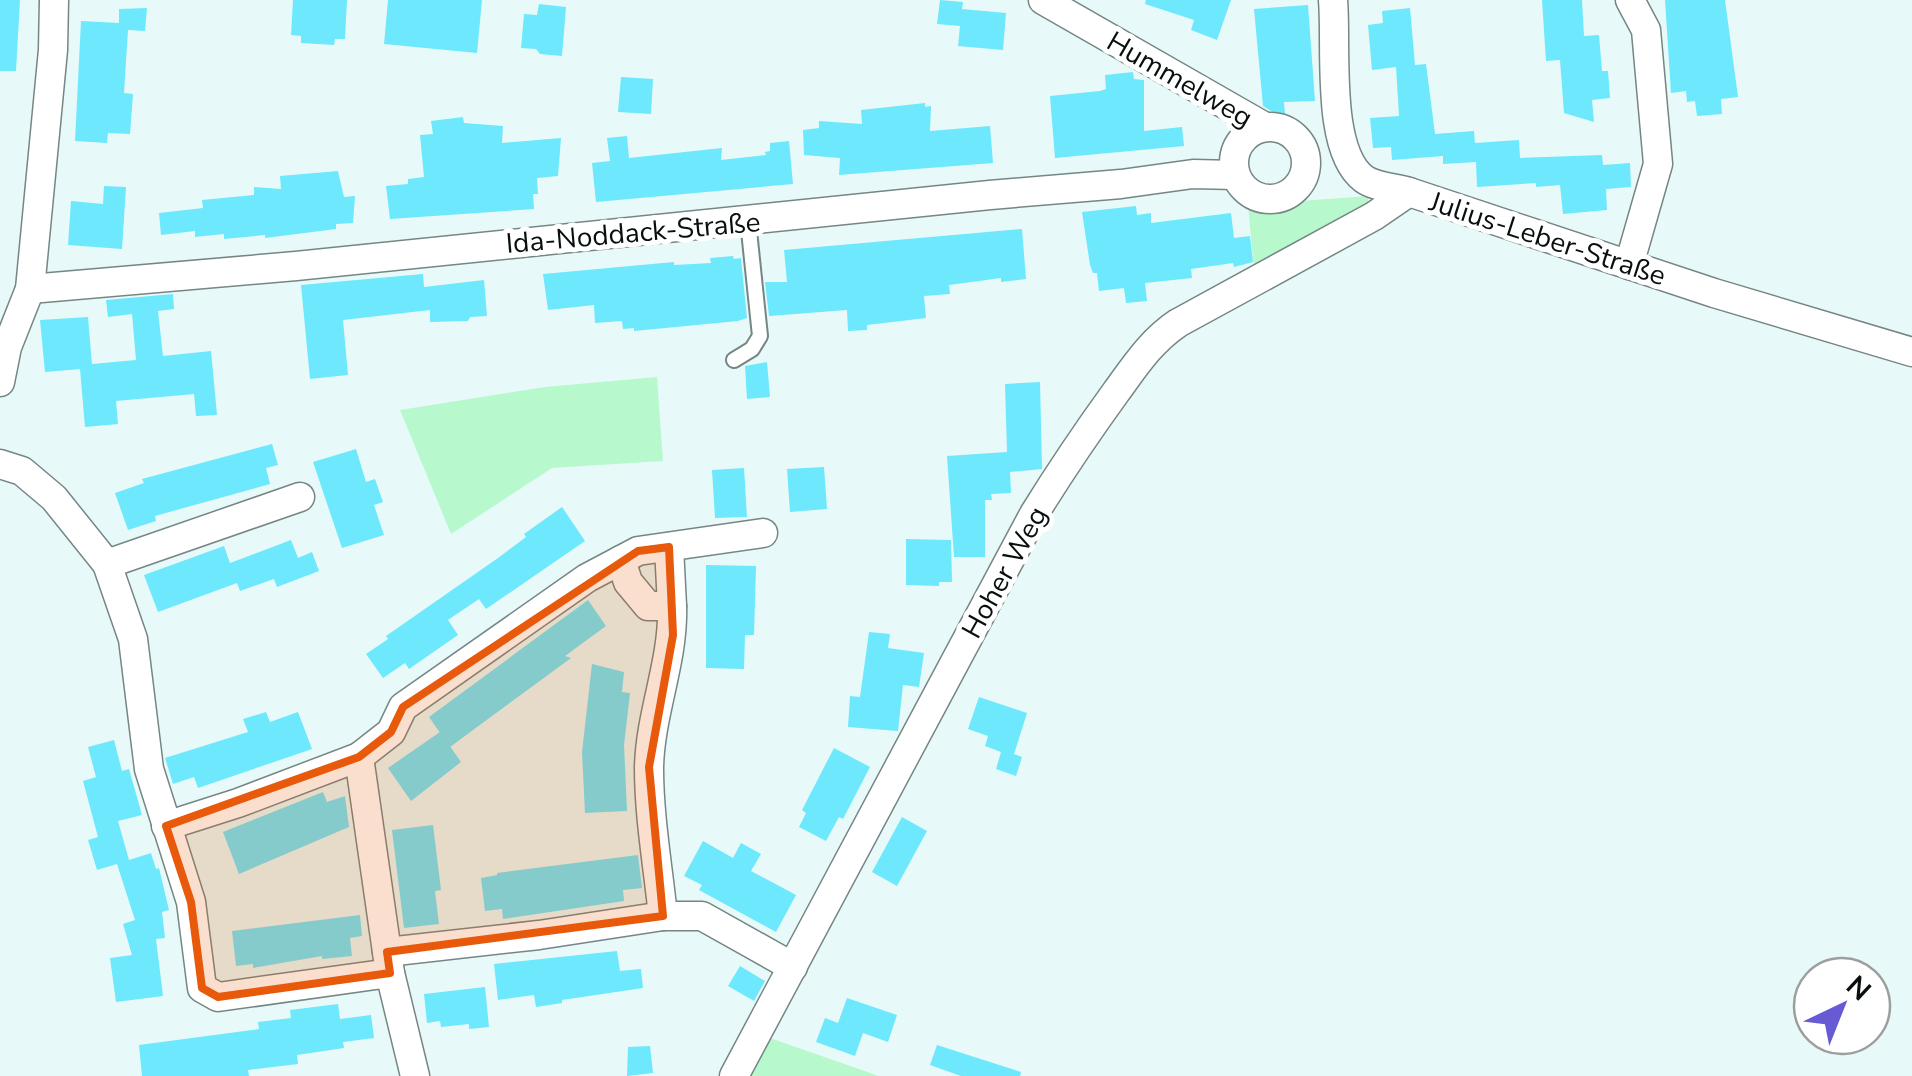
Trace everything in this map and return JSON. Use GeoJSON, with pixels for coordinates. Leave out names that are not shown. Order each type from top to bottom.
{"type":"FeatureCollection","features":[{"type":"Feature","properties":{"kind":"street"},"geometry":{"type":"LineString","coordinates":[[0,382],[7,348],[30,289],[54,50],[54,0]]}},
{"type":"Feature","properties":{"kind":"street","name":"Hummelweg"},"geometry":{"type":"LineString","coordinates":[[1043,0],[1265,128]]}},
{"type":"Feature","properties":{"kind":"street","name":"Julius-Leber-Straße"},"geometry":{"type":"LineString","coordinates":[[1332,0],[1338,122],[1346,159],[1366,181],[1912,352]]}},
{"type":"Feature","properties":{"kind":"street"},"geometry":{"type":"LineString","coordinates":[[1629,265],[1658,164],[1646,30],[1630,0]]}},
{"type":"Feature","properties":{"kind":"street"},"geometry":{"type":"LineString","coordinates":[[1265,128],[1290,133],[1302,145],[1304,177],[1296,190],[1273,200],[1250,194],[1235,175],[1234,154],[1246,136],[1265,128]]}},
{"type":"Feature","properties":{"kind":"street","name":"Ida-Noddack-Straße"},"geometry":{"type":"LineString","coordinates":[[30,289],[1193,174],[1235,175]]}},
{"type":"Feature","properties":{"kind":"street","name":"Hoher Weg"},"geometry":{"type":"LineString","coordinates":[[734,1076],[1034,514],[1076,446],[1158,336],[1374,216],[1409,192]]}},
{"type":"Feature","properties":{"kind":"street"},"geometry":{"type":"LineString","coordinates":[[0,464],[22,471],[54,498],[106,564],[132,640],[149,769],[191,902],[202,988],[218,996],[539,935],[663,916],[702,916],[793,967]]}},
{"type":"Feature","properties":{"kind":"street"},"geometry":{"type":"LineString","coordinates":[[106,564],[300,497]]}},
{"type":"Feature","properties":{"kind":"street"},"geometry":{"type":"LineString","coordinates":[[166,826],[359,757],[390,732],[403,708],[586,578],[638,551],[763,533]]}},
{"type":"Feature","properties":{"kind":"street"},"geometry":{"type":"LineString","coordinates":[[663,916],[649,767],[673,635],[669,546]]}},
{"type":"Feature","properties":{"kind":"street"},"geometry":{"type":"LineString","coordinates":[[620,560],[628,582],[648,606],[672,606]]}},
{"type":"Feature","properties":{"kind":"street"},"geometry":{"type":"LineString","coordinates":[[359,757],[388,963],[415,1076]]}},
{"type":"Feature","properties":{"kind":"lane"},"geometry":{"type":"LineString","coordinates":[[734,360],[752,349],[760,327],[748,221]]}},
{"type":"Feature","properties":{"kind":"highlighted area"},"geometry":{"type":"Polygon","coordinates":[[[669,547],[673,635],[649,767],[663,916],[387,952],[390,973],[218,997],[202,988],[191,902],[166,826],[359,757],[391,732],[403,707],[638,551],[669,547]]]}},
{"type":"Feature","properties":{"kind":"green space"},"geometry":{"type":"Polygon","coordinates":[[[1368,196],[1368,209],[1254,269],[1248,205],[1368,196]]]}},
{"type":"Feature","properties":{"kind":"green space"},"geometry":{"type":"Polygon","coordinates":[[[657,377],[663,461],[552,468],[451,534],[400,410],[545,387],[657,377]]]}},
{"type":"Feature","properties":{"kind":"green space"},"geometry":{"type":"Polygon","coordinates":[[[770,1038],[879,1076],[749,1076],[770,1038]]]}},
{"type":"Feature","properties":{"kind":"building"},"geometry":{"type":"Polygon","coordinates":[[[0,0],[20,0],[16,71],[0,71],[0,0]]]}},
{"type":"Feature","properties":{"kind":"building"},"geometry":{"type":"Polygon","coordinates":[[[293,0],[347,0],[345,39],[335,39],[334,45],[301,43],[301,36],[291,35],[293,0]]]}},
{"type":"Feature","properties":{"kind":"building"},"geometry":{"type":"Polygon","coordinates":[[[388,0],[482,0],[477,53],[384,44],[388,0]]]}},
{"type":"Feature","properties":{"kind":"building"},"geometry":{"type":"Polygon","coordinates":[[[940,0],[963,2],[962,9],[1006,13],[1003,50],[958,46],[960,26],[937,24],[940,0]]]}},
{"type":"Feature","properties":{"kind":"building"},"geometry":{"type":"Polygon","coordinates":[[[1146,0],[1231,0],[1217,40],[1191,30],[1194,20],[1145,4],[1146,0]]]}},
{"type":"Feature","properties":{"kind":"building"},"geometry":{"type":"Polygon","coordinates":[[[1542,0],[1582,0],[1584,36],[1599,35],[1602,71],[1608,71],[1610,98],[1592,100],[1594,122],[1564,113],[1560,60],[1546,61],[1542,0]]]}},
{"type":"Feature","properties":{"kind":"building"},"geometry":{"type":"Polygon","coordinates":[[[1665,0],[1725,0],[1738,97],[1721,99],[1722,114],[1697,116],[1695,101],[1687,102],[1686,91],[1671,93],[1665,0]]]}},
{"type":"Feature","properties":{"kind":"building"},"geometry":{"type":"Polygon","coordinates":[[[539,4],[566,7],[562,56],[521,48],[524,14],[537,15],[539,4]]]}},
{"type":"Feature","properties":{"kind":"building"},"geometry":{"type":"Polygon","coordinates":[[[1308,5],[1315,101],[1284,102],[1285,114],[1276,114],[1263,106],[1254,9],[1308,5]]]}},
{"type":"Feature","properties":{"kind":"building"},"geometry":{"type":"Polygon","coordinates":[[[147,8],[145,31],[128,30],[124,93],[133,94],[130,134],[108,133],[107,143],[75,141],[81,21],[119,23],[119,9],[147,8]]]}},
{"type":"Feature","properties":{"kind":"building"},"geometry":{"type":"Polygon","coordinates":[[[1410,8],[1415,65],[1426,64],[1435,134],[1474,131],[1475,143],[1519,140],[1520,158],[1602,155],[1603,165],[1630,163],[1631,187],[1606,189],[1607,210],[1563,214],[1560,185],[1477,187],[1476,162],[1443,164],[1443,156],[1392,160],[1391,147],[1373,148],[1370,118],[1399,116],[1396,67],[1372,70],[1368,25],[1383,23],[1382,11],[1410,8]]]}},
{"type":"Feature","properties":{"kind":"building"},"geometry":{"type":"Polygon","coordinates":[[[1133,72],[1134,79],[1144,80],[1144,131],[1182,127],[1184,146],[1055,158],[1050,96],[1100,91],[1106,89],[1105,75],[1133,72]]]}},
{"type":"Feature","properties":{"kind":"building"},"geometry":{"type":"Polygon","coordinates":[[[621,77],[653,79],[651,114],[618,112],[621,77]]]}},
{"type":"Feature","properties":{"kind":"building"},"geometry":{"type":"Polygon","coordinates":[[[925,103],[925,107],[931,106],[930,131],[990,126],[993,163],[839,175],[840,158],[804,155],[803,130],[819,128],[819,121],[862,124],[861,110],[925,103]]]}},
{"type":"Feature","properties":{"kind":"building"},"geometry":{"type":"Polygon","coordinates":[[[463,117],[464,123],[503,126],[502,143],[561,138],[558,176],[537,178],[534,209],[390,219],[386,186],[408,184],[408,179],[424,177],[420,135],[433,134],[431,121],[463,117]]]}},
{"type":"Feature","properties":{"kind":"building"},"geometry":{"type":"Polygon","coordinates":[[[627,136],[629,158],[722,148],[721,160],[766,155],[770,143],[789,141],[793,184],[596,202],[592,163],[610,161],[607,138],[627,136]]]}},
{"type":"Feature","properties":{"kind":"building"},"geometry":{"type":"Polygon","coordinates":[[[338,171],[344,197],[355,196],[353,223],[336,224],[336,229],[265,238],[224,239],[224,234],[195,237],[195,231],[161,235],[159,213],[203,208],[202,200],[254,195],[254,187],[281,189],[280,176],[338,171]]]}},
{"type":"Feature","properties":{"kind":"building"},"geometry":{"type":"Polygon","coordinates":[[[104,186],[126,187],[122,249],[68,245],[71,201],[103,204],[104,186]]]}},
{"type":"Feature","properties":{"kind":"building"},"geometry":{"type":"Polygon","coordinates":[[[1136,206],[1137,215],[1151,213],[1151,223],[1231,213],[1234,238],[1250,236],[1253,262],[1191,269],[1192,278],[1145,283],[1147,301],[1126,303],[1124,288],[1099,291],[1097,273],[1093,273],[1090,265],[1082,212],[1136,206]]]}},
{"type":"Feature","properties":{"kind":"building"},"geometry":{"type":"Polygon","coordinates":[[[1022,229],[1026,279],[949,285],[950,294],[924,296],[926,318],[848,331],[847,310],[769,316],[765,282],[787,282],[784,250],[1022,229]]]}},
{"type":"Feature","properties":{"kind":"building"},"geometry":{"type":"Polygon","coordinates":[[[710,258],[741,258],[747,318],[738,321],[634,331],[623,329],[622,321],[595,323],[594,305],[548,310],[543,274],[674,262],[711,263],[710,258]]]}},
{"type":"Feature","properties":{"kind":"building"},"geometry":{"type":"Polygon","coordinates":[[[423,274],[424,287],[484,280],[487,316],[430,322],[430,310],[343,320],[348,375],[310,379],[301,285],[423,274]]]}},
{"type":"Feature","properties":{"kind":"building"},"geometry":{"type":"Polygon","coordinates":[[[173,294],[174,309],[158,311],[163,356],[211,351],[217,415],[196,416],[194,394],[116,401],[118,424],[85,427],[80,369],[45,372],[40,320],[88,317],[92,364],[136,360],[132,314],[108,317],[106,300],[173,294]]]}},
{"type":"Feature","properties":{"kind":"building"},"geometry":{"type":"Polygon","coordinates":[[[767,362],[770,397],[747,399],[745,366],[767,362]]]}},
{"type":"Feature","properties":{"kind":"building"},"geometry":{"type":"Polygon","coordinates":[[[1040,382],[1042,469],[1010,472],[1011,493],[991,494],[992,500],[985,500],[985,557],[954,557],[947,456],[1007,452],[1005,384],[1040,382]]]}},
{"type":"Feature","properties":{"kind":"building"},"geometry":{"type":"Polygon","coordinates":[[[272,444],[278,465],[266,468],[270,484],[155,516],[156,521],[128,530],[115,493],[144,483],[142,479],[272,444]]]}},
{"type":"Feature","properties":{"kind":"building"},"geometry":{"type":"Polygon","coordinates":[[[356,449],[366,482],[375,479],[383,502],[374,505],[384,535],[342,548],[313,462],[356,449]]]}},
{"type":"Feature","properties":{"kind":"building"},"geometry":{"type":"Polygon","coordinates":[[[824,467],[827,509],[790,512],[787,469],[824,467]]]}},
{"type":"Feature","properties":{"kind":"building"},"geometry":{"type":"Polygon","coordinates":[[[744,468],[747,517],[715,518],[712,470],[744,468]]]}},
{"type":"Feature","properties":{"kind":"building"},"geometry":{"type":"Polygon","coordinates":[[[562,507],[585,541],[486,609],[479,599],[448,620],[458,635],[409,669],[405,663],[383,678],[366,654],[562,507]]]}},
{"type":"Feature","properties":{"kind":"building"},"geometry":{"type":"Polygon","coordinates":[[[906,539],[951,540],[952,582],[939,582],[939,586],[906,585],[906,539]]]}},
{"type":"Feature","properties":{"kind":"building"},"geometry":{"type":"Polygon","coordinates":[[[291,540],[298,558],[312,552],[319,571],[277,587],[274,579],[240,591],[237,583],[158,612],[144,575],[224,546],[230,563],[291,540]]]}},
{"type":"Feature","properties":{"kind":"building"},"geometry":{"type":"Polygon","coordinates":[[[706,565],[756,566],[754,635],[745,635],[744,669],[706,668],[706,565]]]}},
{"type":"Feature","properties":{"kind":"building"},"geometry":{"type":"Polygon","coordinates":[[[588,600],[606,626],[565,656],[571,658],[450,747],[429,717],[588,600]]]}},
{"type":"Feature","properties":{"kind":"building"},"geometry":{"type":"Polygon","coordinates":[[[869,632],[890,634],[888,648],[924,653],[919,687],[903,685],[898,731],[848,727],[850,696],[860,697],[869,632]]]}},
{"type":"Feature","properties":{"kind":"building"},"geometry":{"type":"Polygon","coordinates":[[[592,664],[624,672],[622,692],[630,693],[624,745],[627,811],[585,813],[582,752],[592,664]]]}},
{"type":"Feature","properties":{"kind":"building"},"geometry":{"type":"Polygon","coordinates":[[[979,697],[1027,713],[1014,754],[1022,757],[1016,776],[996,769],[1001,752],[985,746],[988,736],[968,729],[979,697]]]}},
{"type":"Feature","properties":{"kind":"building"},"geometry":{"type":"Polygon","coordinates":[[[266,712],[270,722],[298,712],[312,749],[198,788],[194,777],[173,784],[165,758],[248,732],[243,719],[266,712]]]}},
{"type":"Feature","properties":{"kind":"building"},"geometry":{"type":"Polygon","coordinates":[[[440,732],[461,762],[411,801],[388,768],[440,732]]]}},
{"type":"Feature","properties":{"kind":"building"},"geometry":{"type":"Polygon","coordinates":[[[114,740],[122,771],[129,769],[142,815],[118,821],[129,860],[151,853],[156,869],[159,868],[169,910],[162,912],[165,938],[156,939],[163,996],[116,1002],[110,958],[132,955],[123,924],[135,920],[117,864],[97,870],[88,840],[98,837],[83,781],[96,777],[88,747],[114,740]]]}},
{"type":"Feature","properties":{"kind":"building"},"geometry":{"type":"Polygon","coordinates":[[[834,748],[870,767],[843,819],[839,817],[826,841],[799,827],[806,813],[802,810],[834,748]]]}},
{"type":"Feature","properties":{"kind":"building"},"geometry":{"type":"Polygon","coordinates":[[[323,792],[327,802],[345,796],[349,827],[239,874],[223,832],[323,792]]]}},
{"type":"Feature","properties":{"kind":"building"},"geometry":{"type":"Polygon","coordinates":[[[902,817],[927,831],[897,886],[872,872],[902,817]]]}},
{"type":"Feature","properties":{"kind":"building"},"geometry":{"type":"Polygon","coordinates":[[[433,825],[441,890],[435,891],[439,924],[404,928],[392,830],[433,825]]]}},
{"type":"Feature","properties":{"kind":"building"},"geometry":{"type":"Polygon","coordinates":[[[703,841],[733,858],[741,843],[761,854],[751,871],[796,895],[776,932],[699,890],[702,885],[684,876],[703,841]]]}},
{"type":"Feature","properties":{"kind":"building"},"geometry":{"type":"Polygon","coordinates":[[[638,855],[642,888],[623,890],[624,901],[503,919],[502,909],[485,911],[481,878],[638,855]]]}},
{"type":"Feature","properties":{"kind":"building"},"geometry":{"type":"Polygon","coordinates":[[[360,915],[362,936],[350,938],[352,956],[322,956],[253,968],[253,964],[236,966],[232,931],[360,915]]]}},
{"type":"Feature","properties":{"kind":"building"},"geometry":{"type":"Polygon","coordinates":[[[617,951],[620,971],[641,969],[643,988],[536,1007],[534,995],[498,1000],[494,964],[617,951]]]}},
{"type":"Feature","properties":{"kind":"building"},"geometry":{"type":"Polygon","coordinates":[[[740,966],[765,981],[754,1001],[728,986],[740,966]]]}},
{"type":"Feature","properties":{"kind":"building"},"geometry":{"type":"Polygon","coordinates":[[[485,987],[489,1027],[469,1029],[469,1024],[441,1027],[440,1021],[427,1023],[424,994],[485,987]]]}},
{"type":"Feature","properties":{"kind":"building"},"geometry":{"type":"Polygon","coordinates":[[[847,998],[897,1015],[888,1042],[863,1033],[855,1056],[816,1042],[825,1018],[838,1023],[847,998]]]}},
{"type":"Feature","properties":{"kind":"building"},"geometry":{"type":"Polygon","coordinates":[[[338,1004],[340,1019],[371,1015],[374,1038],[343,1042],[344,1048],[297,1055],[298,1064],[248,1070],[249,1076],[142,1076],[139,1045],[259,1029],[258,1022],[291,1018],[290,1010],[338,1004]]]}},
{"type":"Feature","properties":{"kind":"building"},"geometry":{"type":"Polygon","coordinates":[[[937,1045],[1021,1072],[1020,1076],[961,1076],[930,1065],[937,1045]]]}},
{"type":"Feature","properties":{"kind":"building"},"geometry":{"type":"Polygon","coordinates":[[[650,1046],[653,1073],[627,1076],[628,1047],[650,1046]]]}}]}
